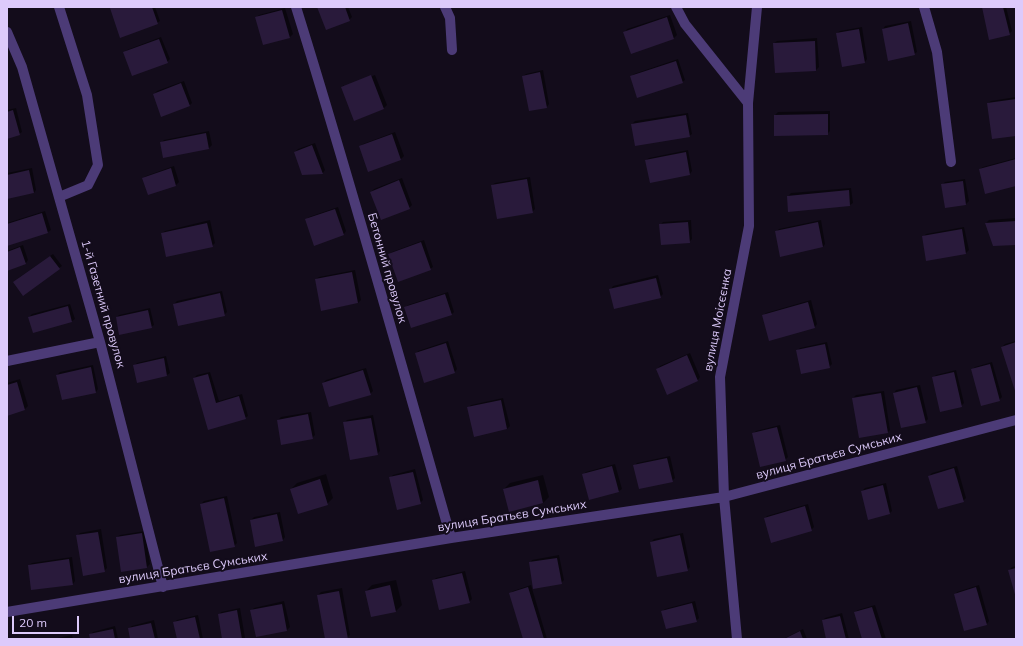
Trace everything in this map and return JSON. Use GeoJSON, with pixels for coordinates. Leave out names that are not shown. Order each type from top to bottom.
{"type":"FeatureCollection","features":[{"type":"Feature","properties":{"kind":"street"},"geometry":{"type":"LineString","coordinates":[[59,7],[87,95],[98,165],[88,184],[59,197]]}},
{"type":"Feature","properties":{"kind":"street","name":"Бетонний провулок"},"geometry":{"type":"LineString","coordinates":[[296,7],[338,145],[451,538]]}},
{"type":"Feature","properties":{"kind":"street"},"geometry":{"type":"LineString","coordinates":[[445,7],[450,18],[452,50]]}},
{"type":"Feature","properties":{"kind":"street"},"geometry":{"type":"LineString","coordinates":[[676,7],[686,24],[748,103]]}},
{"type":"Feature","properties":{"kind":"street","name":"вулиця Моісєєнка"},"geometry":{"type":"LineString","coordinates":[[737,639],[724,498],[720,377],[749,226],[748,103],[757,7]]}},
{"type":"Feature","properties":{"kind":"street"},"geometry":{"type":"LineString","coordinates":[[924,7],[937,52],[951,162]]}},
{"type":"Feature","properties":{"kind":"street","name":"1-й Газетний провулок"},"geometry":{"type":"LineString","coordinates":[[7,32],[22,67],[100,342],[163,587]]}},
{"type":"Feature","properties":{"kind":"street"},"geometry":{"type":"LineString","coordinates":[[7,361],[100,342]]}},
{"type":"Feature","properties":{"kind":"street","name":"вулиця Братьєв Сумських"},"geometry":{"type":"LineString","coordinates":[[7,612],[451,538],[724,498],[1016,420]]}},
{"type":"Feature","properties":{"kind":"building"},"geometry":{"type":"Polygon","coordinates":[[[152,7],[158,24],[120,38],[110,8],[152,7]]]}},
{"type":"Feature","properties":{"kind":"building"},"geometry":{"type":"Polygon","coordinates":[[[317,7],[345,7],[350,21],[326,30],[317,7]]]}},
{"type":"Feature","properties":{"kind":"building"},"geometry":{"type":"Polygon","coordinates":[[[982,7],[1003,7],[1010,35],[989,40],[982,7]]]}},
{"type":"Feature","properties":{"kind":"building"},"geometry":{"type":"Polygon","coordinates":[[[282,10],[290,38],[263,45],[255,17],[282,10]]]}},
{"type":"Feature","properties":{"kind":"building"},"geometry":{"type":"Polygon","coordinates":[[[667,17],[674,39],[631,54],[623,32],[667,17]]]}},
{"type":"Feature","properties":{"kind":"building"},"geometry":{"type":"Polygon","coordinates":[[[908,23],[915,55],[888,61],[882,29],[908,23]]]}},
{"type":"Feature","properties":{"kind":"building"},"geometry":{"type":"Polygon","coordinates":[[[859,29],[865,63],[842,67],[836,33],[859,29]]]}},
{"type":"Feature","properties":{"kind":"building"},"geometry":{"type":"Polygon","coordinates":[[[159,39],[168,63],[132,76],[123,52],[159,39]]]}},
{"type":"Feature","properties":{"kind":"building"},"geometry":{"type":"Polygon","coordinates":[[[815,41],[816,71],[775,73],[773,43],[815,41]]]}},
{"type":"Feature","properties":{"kind":"building"},"geometry":{"type":"Polygon","coordinates":[[[676,61],[683,83],[637,98],[630,76],[676,61]]]}},
{"type":"Feature","properties":{"kind":"building"},"geometry":{"type":"Polygon","coordinates":[[[540,72],[547,108],[529,111],[522,76],[540,72]]]}},
{"type":"Feature","properties":{"kind":"building"},"geometry":{"type":"Polygon","coordinates":[[[371,75],[384,109],[354,121],[341,87],[371,75]]]}},
{"type":"Feature","properties":{"kind":"building"},"geometry":{"type":"Polygon","coordinates":[[[181,83],[190,106],[161,117],[153,94],[181,83]]]}},
{"type":"Feature","properties":{"kind":"building"},"geometry":{"type":"Polygon","coordinates":[[[1016,99],[1016,136],[992,139],[987,103],[1016,99]]]}},
{"type":"Feature","properties":{"kind":"building"},"geometry":{"type":"Polygon","coordinates":[[[13,110],[20,135],[7,139],[7,112],[13,110]]]}},
{"type":"Feature","properties":{"kind":"building"},"geometry":{"type":"Polygon","coordinates":[[[828,114],[828,135],[774,136],[774,115],[828,114]]]}},
{"type":"Feature","properties":{"kind":"building"},"geometry":{"type":"Polygon","coordinates":[[[686,115],[690,137],[635,146],[631,124],[686,115]]]}},
{"type":"Feature","properties":{"kind":"building"},"geometry":{"type":"Polygon","coordinates":[[[206,133],[209,149],[163,158],[160,142],[206,133]]]}},
{"type":"Feature","properties":{"kind":"building"},"geometry":{"type":"Polygon","coordinates":[[[392,134],[401,160],[368,172],[359,146],[392,134]]]}},
{"type":"Feature","properties":{"kind":"building"},"geometry":{"type":"Polygon","coordinates":[[[312,145],[323,174],[302,175],[294,152],[312,145]]]}},
{"type":"Feature","properties":{"kind":"building"},"geometry":{"type":"Polygon","coordinates":[[[686,152],[690,175],[650,183],[645,160],[686,152]]]}},
{"type":"Feature","properties":{"kind":"building"},"geometry":{"type":"Polygon","coordinates":[[[1016,159],[1016,186],[985,194],[979,169],[1016,159]]]}},
{"type":"Feature","properties":{"kind":"building"},"geometry":{"type":"Polygon","coordinates":[[[171,168],[176,186],[148,195],[142,178],[171,168]]]}},
{"type":"Feature","properties":{"kind":"building"},"geometry":{"type":"Polygon","coordinates":[[[29,170],[34,193],[7,199],[7,175],[29,170]]]}},
{"type":"Feature","properties":{"kind":"building"},"geometry":{"type":"Polygon","coordinates":[[[527,179],[533,213],[497,219],[491,185],[527,179]]]}},
{"type":"Feature","properties":{"kind":"building"},"geometry":{"type":"Polygon","coordinates":[[[399,180],[410,209],[381,220],[370,192],[399,180]]]}},
{"type":"Feature","properties":{"kind":"building"},"geometry":{"type":"Polygon","coordinates":[[[963,181],[966,205],[945,208],[941,184],[963,181]]]}},
{"type":"Feature","properties":{"kind":"building"},"geometry":{"type":"Polygon","coordinates":[[[849,190],[850,206],[788,212],[787,196],[849,190]]]}},
{"type":"Feature","properties":{"kind":"building"},"geometry":{"type":"Polygon","coordinates":[[[335,209],[344,235],[314,246],[305,219],[335,209]]]}},
{"type":"Feature","properties":{"kind":"building"},"geometry":{"type":"Polygon","coordinates":[[[42,213],[48,233],[7,246],[7,224],[42,213]]]}},
{"type":"Feature","properties":{"kind":"building"},"geometry":{"type":"Polygon","coordinates":[[[1016,221],[1016,245],[993,246],[985,223],[1016,221]]]}},
{"type":"Feature","properties":{"kind":"building"},"geometry":{"type":"Polygon","coordinates":[[[688,222],[690,243],[661,245],[659,224],[688,222]]]}},
{"type":"Feature","properties":{"kind":"building"},"geometry":{"type":"Polygon","coordinates":[[[818,222],[823,247],[780,257],[775,231],[818,222]]]}},
{"type":"Feature","properties":{"kind":"building"},"geometry":{"type":"Polygon","coordinates":[[[207,223],[213,247],[166,257],[161,233],[207,223]]]}},
{"type":"Feature","properties":{"kind":"building"},"geometry":{"type":"Polygon","coordinates":[[[962,229],[966,254],[926,261],[922,236],[962,229]]]}},
{"type":"Feature","properties":{"kind":"building"},"geometry":{"type":"Polygon","coordinates":[[[421,242],[431,270],[398,282],[388,254],[421,242]]]}},
{"type":"Feature","properties":{"kind":"building"},"geometry":{"type":"Polygon","coordinates":[[[20,247],[26,264],[7,271],[7,252],[20,247]]]}},
{"type":"Feature","properties":{"kind":"building"},"geometry":{"type":"Polygon","coordinates":[[[50,256],[60,269],[23,296],[13,282],[50,256]]]}},
{"type":"Feature","properties":{"kind":"building"},"geometry":{"type":"Polygon","coordinates":[[[352,272],[358,303],[321,311],[315,279],[352,272]]]}},
{"type":"Feature","properties":{"kind":"building"},"geometry":{"type":"Polygon","coordinates":[[[656,278],[661,298],[614,309],[609,289],[656,278]]]}},
{"type":"Feature","properties":{"kind":"building"},"geometry":{"type":"Polygon","coordinates":[[[220,293],[225,316],[178,326],[173,304],[220,293]]]}},
{"type":"Feature","properties":{"kind":"building"},"geometry":{"type":"Polygon","coordinates":[[[445,294],[452,315],[411,328],[404,307],[445,294]]]}},
{"type":"Feature","properties":{"kind":"building"},"geometry":{"type":"Polygon","coordinates":[[[808,302],[815,328],[769,341],[762,315],[808,302]]]}},
{"type":"Feature","properties":{"kind":"building"},"geometry":{"type":"Polygon","coordinates":[[[68,306],[72,322],[33,333],[28,317],[68,306]]]}},
{"type":"Feature","properties":{"kind":"building"},"geometry":{"type":"Polygon","coordinates":[[[148,310],[152,328],[119,335],[116,317],[148,310]]]}},
{"type":"Feature","properties":{"kind":"building"},"geometry":{"type":"Polygon","coordinates":[[[1016,342],[1016,394],[1001,347],[1016,342]]]}},
{"type":"Feature","properties":{"kind":"building"},"geometry":{"type":"Polygon","coordinates":[[[446,343],[455,373],[424,383],[415,353],[446,343]]]}},
{"type":"Feature","properties":{"kind":"building"},"geometry":{"type":"Polygon","coordinates":[[[825,344],[830,368],[801,374],[796,350],[825,344]]]}},
{"type":"Feature","properties":{"kind":"building"},"geometry":{"type":"Polygon","coordinates":[[[687,355],[698,381],[667,395],[656,369],[687,355]]]}},
{"type":"Feature","properties":{"kind":"building"},"geometry":{"type":"Polygon","coordinates":[[[164,358],[167,376],[137,383],[133,365],[164,358]]]}},
{"type":"Feature","properties":{"kind":"building"},"geometry":{"type":"Polygon","coordinates":[[[990,364],[1000,401],[981,406],[971,369],[990,364]]]}},
{"type":"Feature","properties":{"kind":"building"},"geometry":{"type":"Polygon","coordinates":[[[91,367],[96,393],[62,400],[56,375],[91,367]]]}},
{"type":"Feature","properties":{"kind":"building"},"geometry":{"type":"Polygon","coordinates":[[[363,370],[371,395],[329,407],[322,383],[363,370]]]}},
{"type":"Feature","properties":{"kind":"building"},"geometry":{"type":"Polygon","coordinates":[[[954,372],[962,407],[940,412],[932,377],[954,372]]]}},
{"type":"Feature","properties":{"kind":"building"},"geometry":{"type":"Polygon","coordinates":[[[208,374],[216,403],[239,396],[246,419],[208,430],[193,378],[208,374]]]}},
{"type":"Feature","properties":{"kind":"building"},"geometry":{"type":"Polygon","coordinates":[[[17,382],[25,410],[7,416],[7,385],[17,382]]]}},
{"type":"Feature","properties":{"kind":"building"},"geometry":{"type":"Polygon","coordinates":[[[917,387],[926,423],[901,428],[893,393],[917,387]]]}},
{"type":"Feature","properties":{"kind":"building"},"geometry":{"type":"Polygon","coordinates":[[[881,393],[888,433],[859,438],[852,398],[881,393]]]}},
{"type":"Feature","properties":{"kind":"building"},"geometry":{"type":"Polygon","coordinates":[[[501,400],[507,429],[474,437],[467,407],[501,400]]]}},
{"type":"Feature","properties":{"kind":"building"},"geometry":{"type":"Polygon","coordinates":[[[308,414],[313,439],[281,445],[277,420],[308,414]]]}},
{"type":"Feature","properties":{"kind":"building"},"geometry":{"type":"Polygon","coordinates":[[[371,418],[378,455],[350,460],[343,422],[371,418]]]}},
{"type":"Feature","properties":{"kind":"building"},"geometry":{"type":"Polygon","coordinates":[[[777,427],[786,461],[760,467],[752,433],[777,427]]]}},
{"type":"Feature","properties":{"kind":"building"},"geometry":{"type":"Polygon","coordinates":[[[667,458],[673,482],[639,489],[633,465],[667,458]]]}},
{"type":"Feature","properties":{"kind":"building"},"geometry":{"type":"Polygon","coordinates":[[[612,466],[619,492],[589,500],[582,474],[612,466]]]}},
{"type":"Feature","properties":{"kind":"building"},"geometry":{"type":"Polygon","coordinates":[[[954,468],[964,502],[938,509],[928,476],[954,468]]]}},
{"type":"Feature","properties":{"kind":"building"},"geometry":{"type":"Polygon","coordinates":[[[413,472],[421,504],[397,510],[389,477],[413,472]]]}},
{"type":"Feature","properties":{"kind":"building"},"geometry":{"type":"Polygon","coordinates":[[[320,479],[328,505],[298,514],[290,489],[320,479]]]}},
{"type":"Feature","properties":{"kind":"building"},"geometry":{"type":"Polygon","coordinates":[[[538,480],[543,503],[509,512],[503,489],[538,480]]]}},
{"type":"Feature","properties":{"kind":"building"},"geometry":{"type":"Polygon","coordinates":[[[883,485],[890,514],[868,520],[861,491],[883,485]]]}},
{"type":"Feature","properties":{"kind":"building"},"geometry":{"type":"Polygon","coordinates":[[[224,498],[235,547],[210,552],[200,504],[224,498]]]}},
{"type":"Feature","properties":{"kind":"building"},"geometry":{"type":"Polygon","coordinates":[[[805,506],[812,531],[771,543],[764,518],[805,506]]]}},
{"type":"Feature","properties":{"kind":"building"},"geometry":{"type":"Polygon","coordinates":[[[277,514],[283,541],[255,547],[250,520],[277,514]]]}},
{"type":"Feature","properties":{"kind":"building"},"geometry":{"type":"Polygon","coordinates":[[[98,532],[105,572],[83,576],[76,535],[98,532]]]}},
{"type":"Feature","properties":{"kind":"building"},"geometry":{"type":"Polygon","coordinates":[[[142,533],[147,568],[121,572],[116,537],[142,533]]]}},
{"type":"Feature","properties":{"kind":"building"},"geometry":{"type":"Polygon","coordinates":[[[680,535],[688,571],[657,577],[650,542],[680,535]]]}},
{"type":"Feature","properties":{"kind":"building"},"geometry":{"type":"Polygon","coordinates":[[[557,558],[562,584],[533,589],[529,562],[557,558]]]}},
{"type":"Feature","properties":{"kind":"building"},"geometry":{"type":"Polygon","coordinates":[[[69,559],[73,585],[31,590],[28,565],[69,559]]]}},
{"type":"Feature","properties":{"kind":"building"},"geometry":{"type":"Polygon","coordinates":[[[1016,568],[1016,598],[1008,570],[1016,568]]]}},
{"type":"Feature","properties":{"kind":"building"},"geometry":{"type":"Polygon","coordinates":[[[462,573],[470,603],[439,610],[432,580],[462,573]]]}},
{"type":"Feature","properties":{"kind":"building"},"geometry":{"type":"Polygon","coordinates":[[[390,585],[396,612],[371,617],[365,591],[390,585]]]}},
{"type":"Feature","properties":{"kind":"building"},"geometry":{"type":"Polygon","coordinates":[[[528,587],[544,639],[523,639],[509,593],[528,587]]]}},
{"type":"Feature","properties":{"kind":"building"},"geometry":{"type":"Polygon","coordinates":[[[976,587],[987,625],[964,631],[954,594],[976,587]]]}},
{"type":"Feature","properties":{"kind":"building"},"geometry":{"type":"Polygon","coordinates":[[[339,591],[348,639],[325,639],[317,595],[339,591]]]}},
{"type":"Feature","properties":{"kind":"building"},"geometry":{"type":"Polygon","coordinates":[[[692,603],[697,622],[666,629],[661,611],[692,603]]]}},
{"type":"Feature","properties":{"kind":"building"},"geometry":{"type":"Polygon","coordinates":[[[282,604],[287,631],[256,637],[250,610],[282,604]]]}},
{"type":"Feature","properties":{"kind":"building"},"geometry":{"type":"Polygon","coordinates":[[[872,607],[882,639],[862,639],[854,612],[872,607]]]}},
{"type":"Feature","properties":{"kind":"building"},"geometry":{"type":"Polygon","coordinates":[[[237,610],[242,639],[222,639],[218,614],[237,610]]]}},
{"type":"Feature","properties":{"kind":"building"},"geometry":{"type":"Polygon","coordinates":[[[840,616],[846,639],[826,639],[822,620],[840,616]]]}},
{"type":"Feature","properties":{"kind":"building"},"geometry":{"type":"Polygon","coordinates":[[[195,617],[200,639],[177,639],[173,622],[195,617]]]}},
{"type":"Feature","properties":{"kind":"building"},"geometry":{"type":"Polygon","coordinates":[[[151,623],[155,639],[130,639],[128,628],[151,623]]]}},
{"type":"Feature","properties":{"kind":"building"},"geometry":{"type":"Polygon","coordinates":[[[113,629],[115,639],[90,639],[89,634],[113,629]]]}},
{"type":"Feature","properties":{"kind":"building"},"geometry":{"type":"Polygon","coordinates":[[[800,631],[803,639],[784,639],[800,631]]]}}]}
